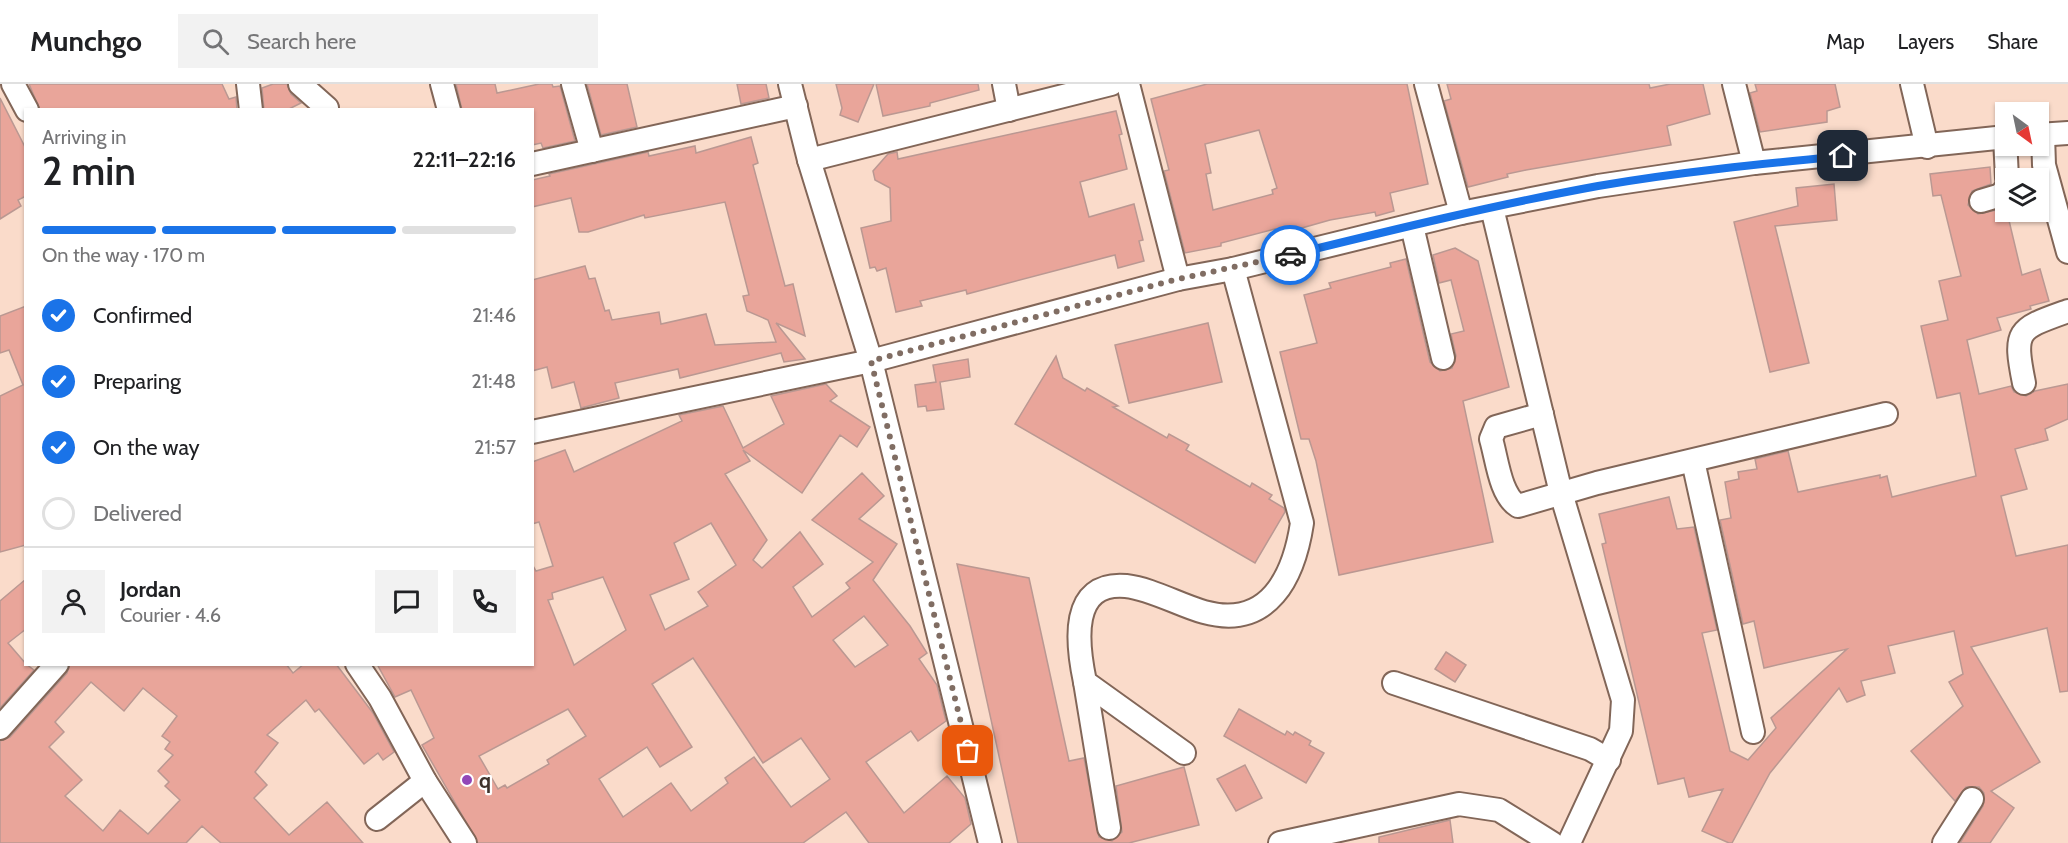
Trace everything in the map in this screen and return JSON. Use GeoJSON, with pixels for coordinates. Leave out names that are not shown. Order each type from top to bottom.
{"type":"FeatureCollection","features":[{"type":"Feature","properties":{"kind":"street"},"geometry":{"type":"LineString","coordinates":[[13,84],[26,108]]}},
{"type":"Feature","properties":{"kind":"street"},"geometry":{"type":"LineString","coordinates":[[248,84],[251,108]]}},
{"type":"Feature","properties":{"kind":"street"},"geometry":{"type":"LineString","coordinates":[[300,84],[325,108]]}},
{"type":"Feature","properties":{"kind":"street"},"geometry":{"type":"LineString","coordinates":[[442,84],[448,108]]}},
{"type":"Feature","properties":{"kind":"street"},"geometry":{"type":"LineString","coordinates":[[573,84],[592,151]]}},
{"type":"Feature","properties":{"kind":"street"},"geometry":{"type":"LineString","coordinates":[[790,84],[809,160],[871,361],[990,843]]}},
{"type":"Feature","properties":{"kind":"street"},"geometry":{"type":"LineString","coordinates":[[1004,84],[1009,110]]}},
{"type":"Feature","properties":{"kind":"street"},"geometry":{"type":"LineString","coordinates":[[809,160],[1111,84]]}},
{"type":"Feature","properties":{"kind":"street"},"geometry":{"type":"LineString","coordinates":[[1128,84],[1178,279]]}},
{"type":"Feature","properties":{"kind":"street"},"geometry":{"type":"LineString","coordinates":[[1426,84],[1461,213]]}},
{"type":"Feature","properties":{"kind":"street"},"geometry":{"type":"LineString","coordinates":[[1734,84],[1754,163]]}},
{"type":"Feature","properties":{"kind":"street"},"geometry":{"type":"LineString","coordinates":[[1912,84],[1927,147]]}},
{"type":"Feature","properties":{"kind":"street"},"geometry":{"type":"LineString","coordinates":[[534,164],[796,106]]}},
{"type":"Feature","properties":{"kind":"street"},"geometry":{"type":"LineString","coordinates":[[2049,135],[2068,134]]}},
{"type":"Feature","properties":{"kind":"street"},"geometry":{"type":"LineString","coordinates":[[534,429],[871,361],[1178,279],[1233,269],[1461,213],[1598,186],[1754,163],[1995,139]]}},
{"type":"Feature","properties":{"kind":"street"},"geometry":{"type":"LineString","coordinates":[[2043,156],[2068,252]]}},
{"type":"Feature","properties":{"kind":"street"},"geometry":{"type":"LineString","coordinates":[[1981,201],[1995,197]]}},
{"type":"Feature","properties":{"kind":"street"},"geometry":{"type":"LineString","coordinates":[[1492,208],[1561,493],[1623,700],[1621,731],[1569,843]]}},
{"type":"Feature","properties":{"kind":"street"},"geometry":{"type":"LineString","coordinates":[[1412,226],[1443,358]]}},
{"type":"Feature","properties":{"kind":"street"},"geometry":{"type":"LineString","coordinates":[[1109,828],[1078,648],[1084,606],[1090,596],[1106,587],[1128,586],[1207,613],[1233,616],[1261,607],[1287,580],[1298,552],[1302,523],[1233,269]]}},
{"type":"Feature","properties":{"kind":"street"},"geometry":{"type":"LineString","coordinates":[[2024,383],[2017,349],[2021,334],[2032,324],[2068,311]]}},
{"type":"Feature","properties":{"kind":"street"},"geometry":{"type":"LineString","coordinates":[[1542,414],[1496,427],[1491,439],[1511,502],[1518,506],[1561,493],[1886,414]]}},
{"type":"Feature","properties":{"kind":"street"},"geometry":{"type":"LineString","coordinates":[[1693,461],[1753,732]]}},
{"type":"Feature","properties":{"kind":"street"},"geometry":{"type":"LineString","coordinates":[[0,728],[55,666]]}},
{"type":"Feature","properties":{"kind":"street"},"geometry":{"type":"LineString","coordinates":[[358,666],[380,698],[425,781],[465,843]]}},
{"type":"Feature","properties":{"kind":"street"},"geometry":{"type":"LineString","coordinates":[[1085,682],[1184,753]]}},
{"type":"Feature","properties":{"kind":"street"},"geometry":{"type":"LineString","coordinates":[[1394,683],[1590,749],[1609,760]]}},
{"type":"Feature","properties":{"kind":"street"},"geometry":{"type":"LineString","coordinates":[[376,819],[425,781]]}},
{"type":"Feature","properties":{"kind":"street"},"geometry":{"type":"LineString","coordinates":[[1944,843],[1972,799]]}},
{"type":"Feature","properties":{"kind":"street"},"geometry":{"type":"LineString","coordinates":[[1280,843],[1459,804],[1499,810],[1552,843]]}},
{"type":"Feature","properties":{"kind":"building"},"geometry":{"type":"Polygon","coordinates":[[[29,84],[222,84],[229,99],[236,97],[237,108],[39,108],[29,84]]]}},
{"type":"Feature","properties":{"kind":"building"},"geometry":{"type":"Polygon","coordinates":[[[273,84],[287,84],[291,94],[301,103],[291,108],[264,108],[262,88],[273,84]]]}},
{"type":"Feature","properties":{"kind":"building"},"geometry":{"type":"Polygon","coordinates":[[[456,84],[495,84],[497,93],[539,84],[560,86],[575,141],[543,148],[541,143],[534,145],[534,108],[462,108],[456,84]]]}},
{"type":"Feature","properties":{"kind":"building"},"geometry":{"type":"Polygon","coordinates":[[[587,84],[627,84],[637,127],[601,135],[587,84]]]}},
{"type":"Feature","properties":{"kind":"building"},"geometry":{"type":"Polygon","coordinates":[[[737,84],[766,84],[769,98],[741,104],[737,84]]]}},
{"type":"Feature","properties":{"kind":"building"},"geometry":{"type":"Polygon","coordinates":[[[836,84],[874,84],[858,122],[840,115],[842,108],[836,84]]]}},
{"type":"Feature","properties":{"kind":"building"},"geometry":{"type":"Polygon","coordinates":[[[876,84],[978,84],[979,90],[930,103],[930,106],[883,116],[876,84]]]}},
{"type":"Feature","properties":{"kind":"building"},"geometry":{"type":"Polygon","coordinates":[[[1207,84],[1407,84],[1428,184],[1390,193],[1394,211],[1376,216],[1375,212],[1330,220],[1277,235],[1275,229],[1221,243],[1221,246],[1185,253],[1164,171],[1169,170],[1151,99],[1207,84]],[[1259,130],[1205,144],[1211,173],[1206,174],[1213,210],[1273,194],[1272,190],[1277,188],[1259,130]]]}},
{"type":"Feature","properties":{"kind":"building"},"geometry":{"type":"Polygon","coordinates":[[[1447,84],[1649,84],[1650,88],[1670,84],[1703,84],[1710,114],[1667,126],[1671,145],[1526,170],[1468,187],[1444,101],[1451,99],[1447,84]]]}},
{"type":"Feature","properties":{"kind":"building"},"geometry":{"type":"Polygon","coordinates":[[[1755,84],[1835,84],[1840,107],[1827,111],[1827,122],[1760,132],[1750,93],[1757,91],[1755,84]]]}},
{"type":"Feature","properties":{"kind":"building"},"geometry":{"type":"Polygon","coordinates":[[[0,98],[24,145],[24,197],[18,200],[21,206],[0,219],[0,98]]]}},
{"type":"Feature","properties":{"kind":"building"},"geometry":{"type":"Polygon","coordinates":[[[1116,111],[1127,169],[1080,182],[1089,217],[1134,204],[1143,240],[1139,241],[1144,261],[1118,268],[1115,255],[967,294],[966,290],[920,301],[922,306],[896,312],[886,268],[877,271],[875,267],[870,268],[861,228],[891,221],[890,188],[875,180],[873,171],[888,154],[897,152],[898,159],[1116,111]]]}},
{"type":"Feature","properties":{"kind":"building"},"geometry":{"type":"Polygon","coordinates":[[[751,137],[758,163],[753,165],[785,286],[793,284],[805,336],[776,323],[805,359],[784,362],[781,353],[680,378],[678,369],[615,383],[619,398],[581,408],[574,382],[552,388],[547,367],[534,370],[534,279],[585,266],[589,279],[595,278],[605,311],[609,310],[612,320],[659,312],[661,324],[706,314],[715,345],[776,342],[768,320],[747,311],[743,296],[749,295],[725,202],[645,218],[644,215],[588,232],[579,232],[571,198],[534,207],[534,180],[550,176],[549,174],[648,152],[649,156],[695,146],[696,153],[751,137]]]}},
{"type":"Feature","properties":{"kind":"building"},"geometry":{"type":"Polygon","coordinates":[[[1990,167],[1991,184],[1972,191],[1968,205],[1978,214],[1995,210],[1995,222],[2009,222],[2022,275],[2040,269],[2049,301],[2030,306],[2031,309],[1997,318],[2001,330],[1967,340],[1979,394],[2011,386],[2014,392],[2026,396],[2035,391],[2068,384],[2068,419],[2045,429],[2048,440],[2015,449],[2027,489],[2001,496],[2016,556],[2068,545],[2068,691],[2060,692],[2047,628],[1971,647],[2040,762],[1991,791],[2014,808],[1990,843],[1960,843],[1983,806],[1984,793],[1979,787],[1966,787],[1955,801],[1911,751],[1963,706],[1949,682],[1963,674],[1954,631],[1888,646],[1895,673],[1861,681],[1865,695],[1847,702],[1839,688],[1770,773],[1732,843],[1729,843],[1702,831],[1723,789],[1689,797],[1684,778],[1658,784],[1602,544],[1606,543],[1599,514],[1669,497],[1677,529],[1694,527],[1717,630],[1702,633],[1730,751],[1748,760],[1776,728],[1771,718],[1847,649],[1764,668],[1754,621],[1743,624],[1720,520],[1731,518],[1725,482],[1739,479],[1738,472],[1757,469],[1755,459],[1788,451],[1798,492],[1880,475],[1880,478],[1887,476],[1892,497],[1976,476],[1960,393],[1937,398],[1921,326],[1948,320],[1939,281],[1961,276],[1941,195],[1933,196],[1930,174],[1990,167]]]}},
{"type":"Feature","properties":{"kind":"building"},"geometry":{"type":"Polygon","coordinates":[[[1834,184],[1837,220],[1775,226],[1809,363],[1770,372],[1734,222],[1798,206],[1796,188],[1834,184]]]}},
{"type":"Feature","properties":{"kind":"building"},"geometry":{"type":"Polygon","coordinates":[[[1455,248],[1478,261],[1509,387],[1463,401],[1493,542],[1339,575],[1316,461],[1309,439],[1301,439],[1280,352],[1317,343],[1304,295],[1331,288],[1329,283],[1391,267],[1390,263],[1406,259],[1430,362],[1440,371],[1452,368],[1456,356],[1451,334],[1464,331],[1451,280],[1439,283],[1433,255],[1455,248]]]}},
{"type":"Feature","properties":{"kind":"building"},"geometry":{"type":"Polygon","coordinates":[[[24,307],[24,546],[0,552],[0,396],[23,385],[9,350],[0,353],[0,316],[24,307]]]}},
{"type":"Feature","properties":{"kind":"building"},"geometry":{"type":"Polygon","coordinates":[[[1208,323],[1222,382],[1129,403],[1115,345],[1208,323]]]}},
{"type":"Feature","properties":{"kind":"building"},"geometry":{"type":"Polygon","coordinates":[[[1056,356],[1063,378],[1085,391],[1087,388],[1118,406],[1113,407],[1167,438],[1169,434],[1189,445],[1186,450],[1250,487],[1252,483],[1272,495],[1269,499],[1284,508],[1285,512],[1255,563],[1015,424],[1056,356]]]}},
{"type":"Feature","properties":{"kind":"building"},"geometry":{"type":"Polygon","coordinates":[[[968,359],[970,377],[940,382],[944,409],[927,411],[926,406],[918,407],[915,385],[936,382],[933,365],[968,359]]]}},
{"type":"Feature","properties":{"kind":"building"},"geometry":{"type":"Polygon","coordinates":[[[826,384],[837,396],[830,401],[870,427],[857,447],[840,435],[802,493],[743,450],[750,461],[725,474],[767,540],[753,560],[762,568],[800,532],[823,564],[793,587],[812,617],[850,588],[846,583],[873,562],[812,520],[862,473],[884,496],[859,519],[897,544],[873,580],[910,626],[927,653],[919,659],[937,685],[946,721],[918,741],[911,731],[866,762],[904,813],[947,776],[965,798],[971,824],[949,843],[869,843],[846,812],[803,843],[478,843],[422,745],[434,738],[411,690],[395,697],[378,666],[534,666],[534,568],[536,571],[553,566],[539,522],[534,523],[534,461],[565,450],[574,472],[682,421],[679,415],[723,406],[743,448],[784,424],[771,396],[826,384]],[[711,523],[674,543],[689,579],[650,595],[665,630],[708,606],[698,592],[736,565],[711,523]],[[603,577],[552,593],[553,599],[548,600],[574,665],[626,630],[603,577]],[[864,616],[833,640],[855,667],[888,645],[864,616]],[[693,658],[652,684],[692,747],[660,767],[647,747],[599,779],[623,817],[671,783],[691,811],[728,783],[725,778],[754,757],[791,807],[830,779],[801,738],[763,763],[693,658]],[[568,709],[479,756],[498,789],[505,785],[507,788],[549,764],[547,760],[586,736],[568,709]]]}},
{"type":"Feature","properties":{"kind":"building"},"geometry":{"type":"Polygon","coordinates":[[[957,564],[1029,578],[1069,761],[1084,758],[1099,837],[1112,841],[1122,832],[1116,786],[1184,767],[1199,825],[1129,843],[1018,843],[957,564]]]}},
{"type":"Feature","properties":{"kind":"building"},"geometry":{"type":"Polygon","coordinates":[[[24,581],[24,631],[8,643],[24,662],[24,666],[34,670],[0,708],[0,601],[24,581]]]}},
{"type":"Feature","properties":{"kind":"building"},"geometry":{"type":"Polygon","coordinates":[[[1446,652],[1466,665],[1455,682],[1435,669],[1446,652]]]}},
{"type":"Feature","properties":{"kind":"building"},"geometry":{"type":"Polygon","coordinates":[[[69,666],[288,666],[293,673],[302,666],[338,666],[373,713],[394,752],[383,760],[378,753],[364,764],[319,709],[315,712],[306,700],[267,735],[278,743],[255,772],[267,785],[254,798],[289,835],[327,802],[363,843],[221,843],[202,826],[186,843],[0,843],[0,741],[10,737],[67,673],[69,666]],[[91,682],[55,722],[64,732],[49,747],[82,780],[65,796],[103,831],[120,810],[148,834],[180,800],[165,786],[169,782],[158,771],[173,755],[165,749],[170,742],[162,736],[177,716],[143,688],[124,711],[91,682]]]}},
{"type":"Feature","properties":{"kind":"building"},"geometry":{"type":"Polygon","coordinates":[[[1239,709],[1285,735],[1287,731],[1293,735],[1295,732],[1311,741],[1309,745],[1324,753],[1306,783],[1224,736],[1239,709]]]}},
{"type":"Feature","properties":{"kind":"building"},"geometry":{"type":"Polygon","coordinates":[[[1245,765],[1262,798],[1236,811],[1217,779],[1245,765]]]}},
{"type":"Feature","properties":{"kind":"building"},"geometry":{"type":"Polygon","coordinates":[[[1450,820],[1453,843],[1379,843],[1379,837],[1450,820]]]}},
{"type":"Feature","properties":{"kind":"way so far"},"geometry":{"type":"LineString","coordinates":[[968,751],[871,361],[894,352],[1178,279],[1290,255]]}},
{"type":"Feature","properties":{"kind":"place","name":"q"},"geometry":{"type":"Point","coordinates":[467,780]}},
{"type":"Feature","properties":{"kind":"route"},"geometry":{"type":"LineString","coordinates":[[1290,255],[1461,213],[1598,186],[1754,163],[1843,156]]}}]}
